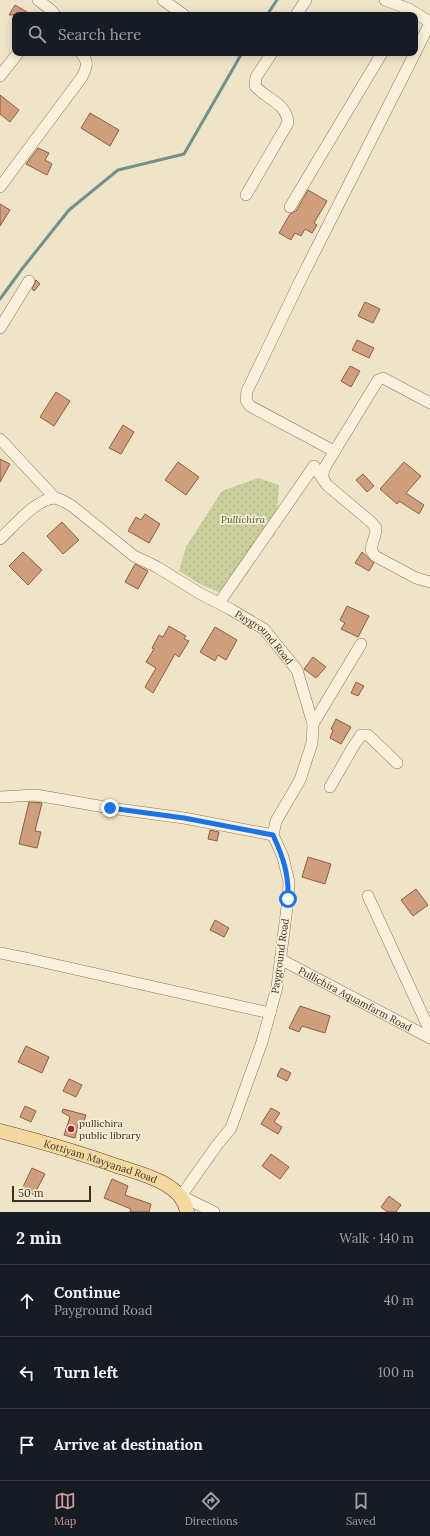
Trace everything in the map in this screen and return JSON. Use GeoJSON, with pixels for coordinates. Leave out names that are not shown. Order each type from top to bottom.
{"type":"FeatureCollection","features":[{"type":"Feature","properties":{"kind":"main road","name":"Kottiyam Mayyanad Road"},"geometry":{"type":"LineString","coordinates":[[0,1131],[71,1150],[133,1171],[166,1184],[181,1196]]}},
{"type":"Feature","properties":{"kind":"main road"},"geometry":{"type":"LineString","coordinates":[[181,1196],[187,1212]]}},
{"type":"Feature","properties":{"kind":"street"},"geometry":{"type":"LineString","coordinates":[[38,0],[50,12]]}},
{"type":"Feature","properties":{"kind":"street"},"geometry":{"type":"LineString","coordinates":[[52,12],[58,0]]}},
{"type":"Feature","properties":{"kind":"street"},"geometry":{"type":"LineString","coordinates":[[163,0],[180,12]]}},
{"type":"Feature","properties":{"kind":"street"},"geometry":{"type":"LineString","coordinates":[[298,12],[306,0]]}},
{"type":"Feature","properties":{"kind":"street"},"geometry":{"type":"LineString","coordinates":[[385,0],[407,12]]}},
{"type":"Feature","properties":{"kind":"street"},"geometry":{"type":"LineString","coordinates":[[418,17],[430,23],[418,47]]}},
{"type":"Feature","properties":{"kind":"street"},"geometry":{"type":"LineString","coordinates":[[0,76],[16,56]]}},
{"type":"Feature","properties":{"kind":"street"},"geometry":{"type":"LineString","coordinates":[[0,187],[82,77],[86,68],[86,59],[84,56]]}},
{"type":"Feature","properties":{"kind":"street"},"geometry":{"type":"LineString","coordinates":[[246,195],[288,123],[288,118],[284,109],[255,86],[256,77],[270,56]]}},
{"type":"Feature","properties":{"kind":"street"},"geometry":{"type":"LineString","coordinates":[[290,207],[380,56]]}},
{"type":"Feature","properties":{"kind":"street"},"geometry":{"type":"LineString","coordinates":[[334,451],[250,406],[246,400],[247,391],[302,277],[413,56]]}},
{"type":"Feature","properties":{"kind":"street"},"geometry":{"type":"LineString","coordinates":[[0,328],[29,281]]}},
{"type":"Feature","properties":{"kind":"street"},"geometry":{"type":"LineString","coordinates":[[324,480],[322,474],[324,467],[378,380],[383,378],[430,403]]}},
{"type":"Feature","properties":{"kind":"street"},"geometry":{"type":"LineString","coordinates":[[0,439],[55,498]]}},
{"type":"Feature","properties":{"kind":"street"},"geometry":{"type":"LineString","coordinates":[[219,603],[314,466],[327,485],[376,528],[376,535],[372,543],[371,550],[375,556],[416,578],[430,582]]}},
{"type":"Feature","properties":{"kind":"street"},"geometry":{"type":"LineString","coordinates":[[0,539],[37,505],[44,500],[55,498]]}},
{"type":"Feature","properties":{"kind":"street","name":"Payground Road"},"geometry":{"type":"LineString","coordinates":[[55,498],[72,506],[134,556],[157,567],[199,593],[264,629],[297,670],[313,724],[312,743],[300,780],[276,821],[273,835],[283,858],[289,882],[277,987],[270,1013],[251,1075],[231,1128],[217,1145],[181,1196]]}},
{"type":"Feature","properties":{"kind":"street"},"geometry":{"type":"LineString","coordinates":[[313,724],[361,644]]}},
{"type":"Feature","properties":{"kind":"street"},"geometry":{"type":"LineString","coordinates":[[330,788],[361,735],[368,735],[397,763]]}},
{"type":"Feature","properties":{"kind":"street"},"geometry":{"type":"LineString","coordinates":[[0,797],[36,795],[110,808],[184,818],[273,835]]}},
{"type":"Feature","properties":{"kind":"street","name":"Pullichira Aquamfarm Road"},"geometry":{"type":"LineString","coordinates":[[368,896],[430,1031]]}},
{"type":"Feature","properties":{"kind":"street"},"geometry":{"type":"LineString","coordinates":[[0,953],[38,960],[270,1013]]}},
{"type":"Feature","properties":{"kind":"street","name":"Pullichira Aquamfarm Road"},"geometry":{"type":"LineString","coordinates":[[280,959],[430,1038]]}},
{"type":"Feature","properties":{"kind":"street"},"geometry":{"type":"LineString","coordinates":[[181,1196],[214,1212]]}},
{"type":"Feature","properties":{"kind":"green space","name":"Pullichira"},"geometry":{"type":"Polygon","coordinates":[[[258,478],[279,485],[275,535],[259,548],[221,593],[200,584],[179,571],[186,547],[222,491],[258,478]]]}},
{"type":"Feature","properties":{"kind":"building"},"geometry":{"type":"Polygon","coordinates":[[[15,5],[27,12],[12,12],[12,15],[9,15],[15,5]]]}},
{"type":"Feature","properties":{"kind":"building"},"geometry":{"type":"Polygon","coordinates":[[[0,95],[19,110],[10,122],[0,114],[0,95]]]}},
{"type":"Feature","properties":{"kind":"building"},"geometry":{"type":"Polygon","coordinates":[[[90,113],[119,130],[110,146],[81,128],[90,113]]]}},
{"type":"Feature","properties":{"kind":"building"},"geometry":{"type":"Polygon","coordinates":[[[38,148],[49,153],[45,160],[52,164],[47,175],[26,164],[38,148]]]}},
{"type":"Feature","properties":{"kind":"building"},"geometry":{"type":"Polygon","coordinates":[[[308,190],[327,201],[314,223],[317,225],[312,233],[305,229],[301,236],[295,233],[291,240],[279,233],[290,214],[296,211],[308,190]]]}},
{"type":"Feature","properties":{"kind":"building"},"geometry":{"type":"Polygon","coordinates":[[[0,204],[10,210],[0,226],[0,204]]]}},
{"type":"Feature","properties":{"kind":"building"},"geometry":{"type":"Polygon","coordinates":[[[36,280],[40,284],[34,291],[32,289],[36,280]]]}},
{"type":"Feature","properties":{"kind":"building"},"geometry":{"type":"Polygon","coordinates":[[[365,302],[380,309],[373,323],[358,316],[365,302]]]}},
{"type":"Feature","properties":{"kind":"building"},"geometry":{"type":"Polygon","coordinates":[[[357,340],[374,348],[369,358],[352,350],[357,340]]]}},
{"type":"Feature","properties":{"kind":"building"},"geometry":{"type":"Polygon","coordinates":[[[350,366],[360,371],[351,387],[341,381],[350,366]]]}},
{"type":"Feature","properties":{"kind":"building"},"geometry":{"type":"Polygon","coordinates":[[[56,392],[70,401],[54,426],[40,417],[56,392]]]}},
{"type":"Feature","properties":{"kind":"building"},"geometry":{"type":"Polygon","coordinates":[[[123,425],[134,432],[121,454],[109,448],[123,425]]]}},
{"type":"Feature","properties":{"kind":"building"},"geometry":{"type":"Polygon","coordinates":[[[0,459],[10,464],[0,482],[0,459]]]}},
{"type":"Feature","properties":{"kind":"building"},"geometry":{"type":"Polygon","coordinates":[[[178,462],[199,477],[186,495],[165,480],[178,462]]]}},
{"type":"Feature","properties":{"kind":"building"},"geometry":{"type":"Polygon","coordinates":[[[404,462],[421,476],[406,493],[424,505],[419,514],[399,501],[397,504],[380,489],[404,462]]]}},
{"type":"Feature","properties":{"kind":"building"},"geometry":{"type":"Polygon","coordinates":[[[363,474],[374,486],[367,492],[356,480],[363,474]]]}},
{"type":"Feature","properties":{"kind":"building"},"geometry":{"type":"Polygon","coordinates":[[[145,514],[160,524],[149,543],[128,531],[136,517],[141,520],[145,514]]]}},
{"type":"Feature","properties":{"kind":"building"},"geometry":{"type":"Polygon","coordinates":[[[62,522],[79,540],[63,554],[47,536],[62,522]]]}},
{"type":"Feature","properties":{"kind":"building"},"geometry":{"type":"Polygon","coordinates":[[[23,552],[42,570],[28,585],[9,566],[23,552]]]}},
{"type":"Feature","properties":{"kind":"building"},"geometry":{"type":"Polygon","coordinates":[[[362,552],[374,563],[369,571],[355,563],[362,552]]]}},
{"type":"Feature","properties":{"kind":"building"},"geometry":{"type":"Polygon","coordinates":[[[135,564],[148,571],[138,589],[125,582],[135,564]]]}},
{"type":"Feature","properties":{"kind":"building"},"geometry":{"type":"Polygon","coordinates":[[[347,606],[369,616],[358,637],[341,629],[345,623],[340,620],[347,606]]]}},
{"type":"Feature","properties":{"kind":"building"},"geometry":{"type":"Polygon","coordinates":[[[169,626],[186,636],[184,639],[189,641],[179,657],[175,654],[153,693],[145,687],[156,668],[146,662],[154,649],[152,648],[159,635],[163,637],[169,626]]]}},
{"type":"Feature","properties":{"kind":"building"},"geometry":{"type":"Polygon","coordinates":[[[215,627],[237,640],[226,660],[218,655],[215,661],[200,652],[215,627]]]}},
{"type":"Feature","properties":{"kind":"building"},"geometry":{"type":"Polygon","coordinates":[[[313,657],[326,667],[316,678],[304,669],[313,657]]]}},
{"type":"Feature","properties":{"kind":"building"},"geometry":{"type":"Polygon","coordinates":[[[356,682],[364,686],[358,696],[351,693],[356,682]]]}},
{"type":"Feature","properties":{"kind":"building"},"geometry":{"type":"Polygon","coordinates":[[[336,719],[351,727],[341,744],[330,738],[333,730],[331,729],[336,719]]]}},
{"type":"Feature","properties":{"kind":"building"},"geometry":{"type":"Polygon","coordinates":[[[29,802],[42,803],[35,831],[41,832],[37,848],[19,844],[29,802]]]}},
{"type":"Feature","properties":{"kind":"building"},"geometry":{"type":"Polygon","coordinates":[[[210,830],[219,832],[217,841],[208,839],[210,830]]]}},
{"type":"Feature","properties":{"kind":"building"},"geometry":{"type":"Polygon","coordinates":[[[308,857],[331,864],[325,884],[302,877],[308,857]]]}},
{"type":"Feature","properties":{"kind":"building"},"geometry":{"type":"Polygon","coordinates":[[[416,889],[428,905],[413,916],[401,900],[416,889]]]}},
{"type":"Feature","properties":{"kind":"building"},"geometry":{"type":"Polygon","coordinates":[[[215,920],[229,928],[224,937],[210,930],[215,920]]]}},
{"type":"Feature","properties":{"kind":"building"},"geometry":{"type":"Polygon","coordinates":[[[300,1006],[330,1016],[325,1033],[302,1026],[299,1032],[289,1028],[300,1006]]]}},
{"type":"Feature","properties":{"kind":"building"},"geometry":{"type":"Polygon","coordinates":[[[26,1046],[49,1057],[42,1073],[18,1062],[26,1046]]]}},
{"type":"Feature","properties":{"kind":"building"},"geometry":{"type":"Polygon","coordinates":[[[281,1068],[291,1073],[287,1081],[277,1076],[281,1068]]]}},
{"type":"Feature","properties":{"kind":"building"},"geometry":{"type":"Polygon","coordinates":[[[69,1079],[82,1085],[76,1097],[63,1091],[69,1079]]]}},
{"type":"Feature","properties":{"kind":"building"},"geometry":{"type":"Polygon","coordinates":[[[25,1106],[36,1111],[31,1122],[20,1117],[25,1106]]]}},
{"type":"Feature","properties":{"kind":"building"},"geometry":{"type":"Polygon","coordinates":[[[271,1108],[280,1113],[274,1122],[282,1127],[278,1134],[261,1124],[271,1108]]]}},
{"type":"Feature","properties":{"kind":"building","name":"pullichira public library"},"geometry":{"type":"Polygon","coordinates":[[[63,1109],[86,1115],[83,1124],[79,1121],[75,1138],[64,1135],[70,1117],[62,1112],[63,1109]]]}},
{"type":"Feature","properties":{"kind":"building"},"geometry":{"type":"Polygon","coordinates":[[[271,1154],[289,1167],[280,1179],[262,1166],[271,1154]]]}},
{"type":"Feature","properties":{"kind":"building"},"geometry":{"type":"Polygon","coordinates":[[[32,1168],[45,1174],[34,1195],[22,1189],[32,1168]]]}},
{"type":"Feature","properties":{"kind":"building"},"geometry":{"type":"Polygon","coordinates":[[[112,1179],[128,1186],[125,1195],[151,1204],[149,1212],[130,1212],[131,1209],[104,1198],[112,1179]]]}},
{"type":"Feature","properties":{"kind":"building"},"geometry":{"type":"Polygon","coordinates":[[[389,1196],[401,1205],[396,1212],[387,1212],[381,1207],[389,1196]]]}},
{"type":"Feature","properties":{"kind":"waterway"},"geometry":{"type":"LineString","coordinates":[[269,12],[277,0]]}},
{"type":"Feature","properties":{"kind":"waterway"},"geometry":{"type":"LineString","coordinates":[[0,299],[69,210],[118,170],[184,154],[240,56]]}},
{"type":"Feature","properties":{"kind":"place","name":"pullichira public library"},"geometry":{"type":"Point","coordinates":[71,1129]}},
{"type":"Feature","properties":{"kind":"route"},"geometry":{"type":"LineString","coordinates":[[110,808],[184,818],[273,835],[283,858],[289,882],[288,899]]}}]}
